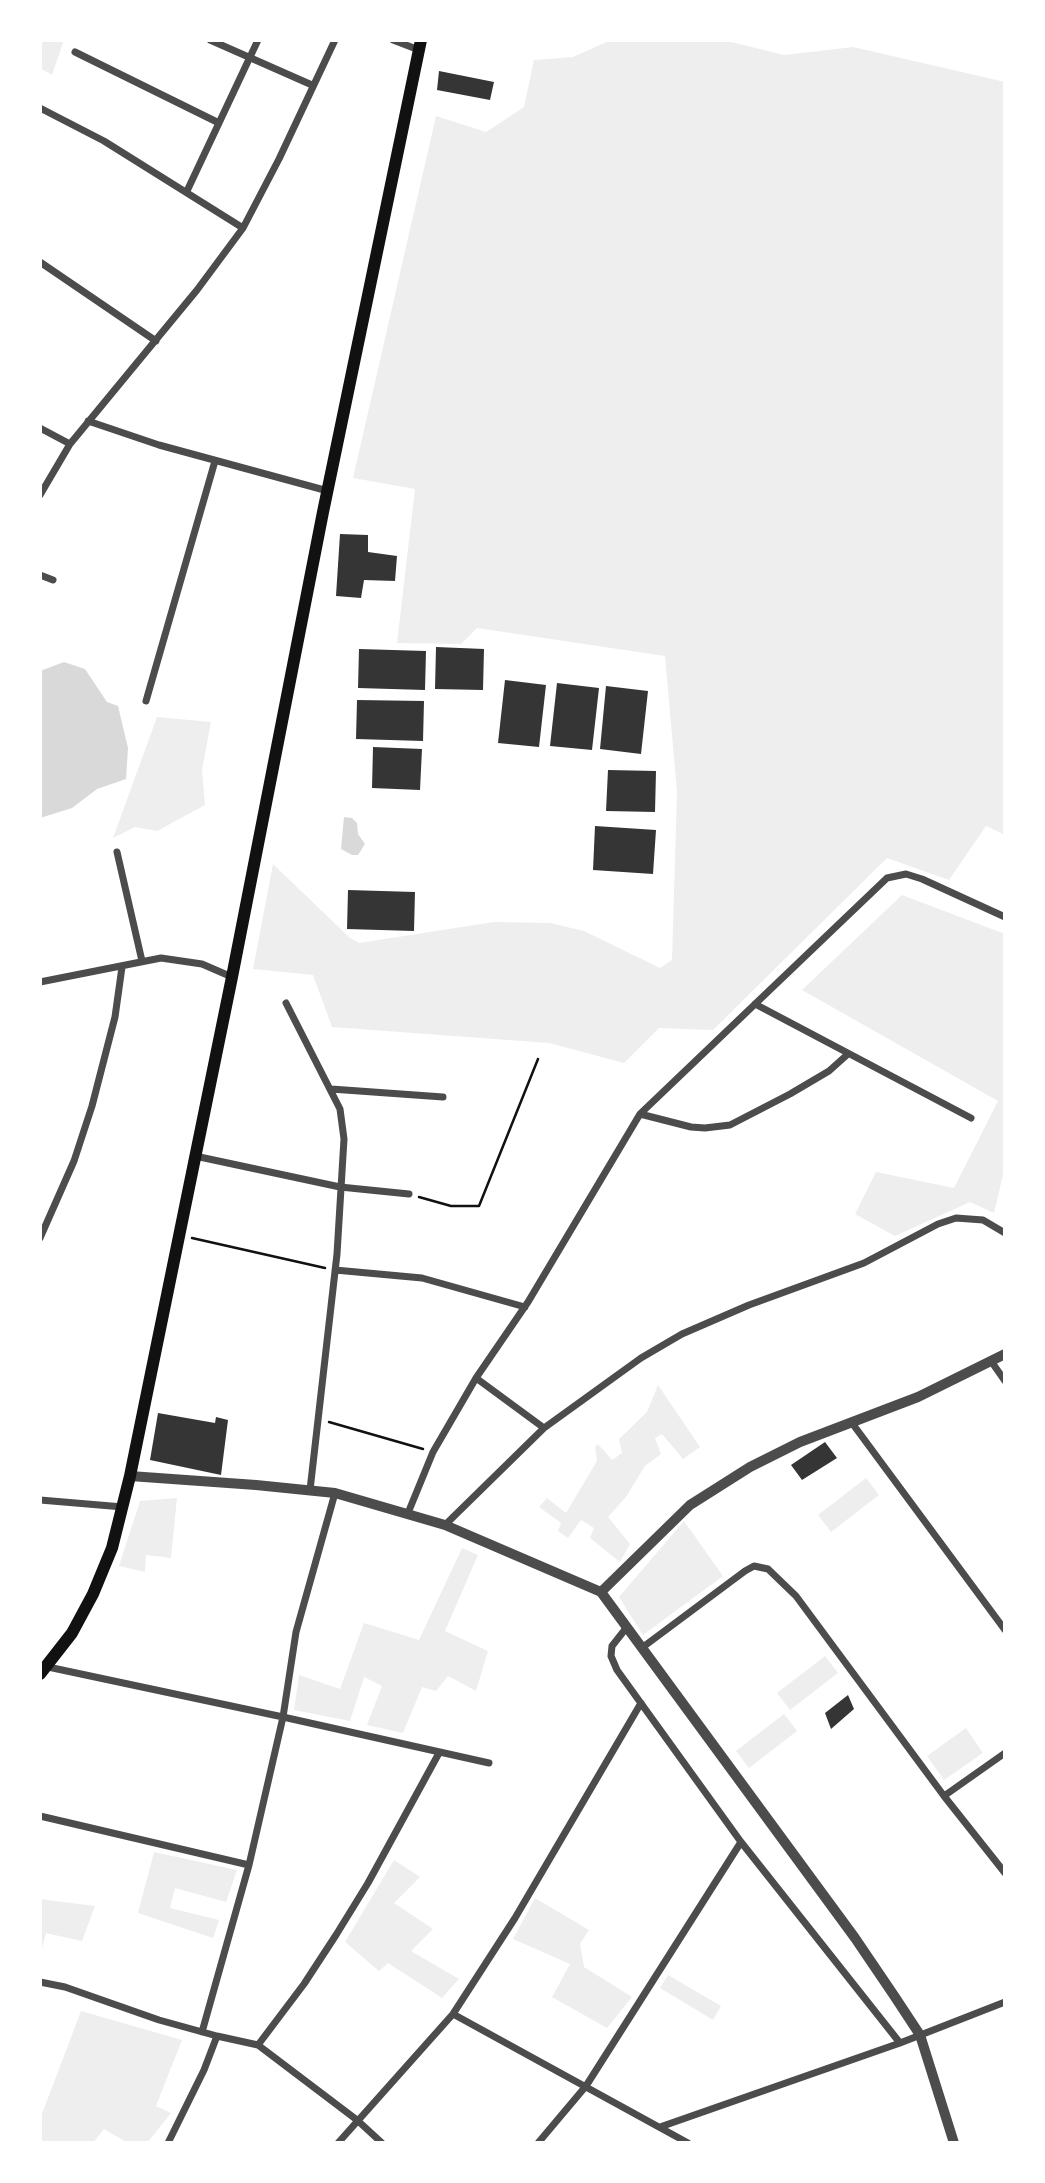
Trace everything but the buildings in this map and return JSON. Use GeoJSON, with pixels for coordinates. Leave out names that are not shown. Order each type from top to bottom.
{"type":"FeatureCollection","features":[{"type":"Feature","properties":{"kind":"main road"},"geometry":{"type":"LineString","coordinates":[[44,1671],[72,1633],[93,1594],[112,1549],[130,1476],[420,45]]}},
{"type":"Feature","properties":{"kind":"street"},"geometry":{"type":"LineString","coordinates":[[210,40],[312,85]]}},
{"type":"Feature","properties":{"kind":"street"},"geometry":{"type":"LineString","coordinates":[[187,191],[258,40]]}},
{"type":"Feature","properties":{"kind":"street"},"geometry":{"type":"LineString","coordinates":[[40,495],[70,444],[156,341],[243,228],[335,40]]}},
{"type":"Feature","properties":{"kind":"street"},"geometry":{"type":"LineString","coordinates":[[393,40],[420,45]]}},
{"type":"Feature","properties":{"kind":"street"},"geometry":{"type":"LineString","coordinates":[[75,52],[219,123]]}},
{"type":"Feature","properties":{"kind":"street"},"geometry":{"type":"LineString","coordinates":[[40,108],[104,141],[243,228]]}},
{"type":"Feature","properties":{"kind":"street"},"geometry":{"type":"LineString","coordinates":[[40,262],[156,341]]}},
{"type":"Feature","properties":{"kind":"street"},"geometry":{"type":"LineString","coordinates":[[88,421],[136,438],[328,491]]}},
{"type":"Feature","properties":{"kind":"street"},"geometry":{"type":"LineString","coordinates":[[40,428],[70,444]]}},
{"type":"Feature","properties":{"kind":"street"},"geometry":{"type":"LineString","coordinates":[[146,701],[215,461]]}},
{"type":"Feature","properties":{"kind":"street"},"geometry":{"type":"LineString","coordinates":[[40,575],[53,580]]}},
{"type":"Feature","properties":{"kind":"street"},"geometry":{"type":"LineString","coordinates":[[117,852],[142,961]]}},
{"type":"Feature","properties":{"kind":"street"},"geometry":{"type":"LineString","coordinates":[[408,1513],[433,1452],[476,1377],[524,1307],[592,1198],[640,1114],[881,881],[906,874],[1005,917]]}},
{"type":"Feature","properties":{"kind":"street"},"geometry":{"type":"LineString","coordinates":[[40,982],[161,958],[191,961],[232,977]]}},
{"type":"Feature","properties":{"kind":"street"},"geometry":{"type":"LineString","coordinates":[[40,1238],[74,1161],[92,1105],[115,1017],[122,967]]}},
{"type":"Feature","properties":{"kind":"street"},"geometry":{"type":"LineString","coordinates":[[286,1003],[331,1089],[342,1120],[344,1139],[335,1270],[310,1490]]}},
{"type":"Feature","properties":{"kind":"street"},"geometry":{"type":"LineString","coordinates":[[755,1004],[971,1118]]}},
{"type":"Feature","properties":{"kind":"street"},"geometry":{"type":"LineString","coordinates":[[640,1114],[691,1127],[730,1125],[790,1094],[829,1070],[848,1054]]}},
{"type":"Feature","properties":{"kind":"street"},"geometry":{"type":"LineString","coordinates":[[331,1089],[443,1097]]}},
{"type":"Feature","properties":{"kind":"street"},"geometry":{"type":"LineString","coordinates":[[194,1156],[340,1187],[409,1194]]}},
{"type":"Feature","properties":{"kind":"street"},"geometry":{"type":"LineString","coordinates":[[446,1525],[544,1428],[641,1358],[701,1324],[864,1263],[956,1218],[983,1220],[1005,1233]]}},
{"type":"Feature","properties":{"kind":"street"},"geometry":{"type":"LineString","coordinates":[[335,1270],[422,1278],[524,1307]]}},
{"type":"Feature","properties":{"kind":"street"},"geometry":{"type":"LineString","coordinates":[[601,1592],[690,1505],[778,1452],[918,1396],[1005,1354]]}},
{"type":"Feature","properties":{"kind":"street"},"geometry":{"type":"LineString","coordinates":[[990,1362],[1005,1381]]}},
{"type":"Feature","properties":{"kind":"street"},"geometry":{"type":"LineString","coordinates":[[476,1377],[544,1428]]}},
{"type":"Feature","properties":{"kind":"street"},"geometry":{"type":"LineString","coordinates":[[852,1423],[1005,1630]]}},
{"type":"Feature","properties":{"kind":"street"},"geometry":{"type":"LineString","coordinates":[[130,1476],[335,1493],[446,1525],[601,1592],[855,1938],[920,2035],[954,2143]]}},
{"type":"Feature","properties":{"kind":"street"},"geometry":{"type":"LineString","coordinates":[[202,2032],[249,1865],[283,1717],[296,1632],[335,1493]]}},
{"type":"Feature","properties":{"kind":"street"},"geometry":{"type":"LineString","coordinates":[[40,1500],[122,1507]]}},
{"type":"Feature","properties":{"kind":"street"},"geometry":{"type":"LineString","coordinates":[[643,1647],[745,1571],[754,1566],[768,1569],[796,1596],[944,1796],[1005,1873]]}},
{"type":"Feature","properties":{"kind":"street"},"geometry":{"type":"LineString","coordinates":[[627,1627],[614,1642],[611,1656],[615,1667],[741,1842],[900,2043]]}},
{"type":"Feature","properties":{"kind":"street"},"geometry":{"type":"LineString","coordinates":[[44,1671],[283,1717],[489,1763]]}},
{"type":"Feature","properties":{"kind":"street"},"geometry":{"type":"LineString","coordinates":[[338,2143],[453,2014],[542,1874],[641,1703]]}},
{"type":"Feature","properties":{"kind":"street"},"geometry":{"type":"LineString","coordinates":[[258,2045],[304,1984],[342,1925],[439,1753]]}},
{"type":"Feature","properties":{"kind":"street"},"geometry":{"type":"LineString","coordinates":[[944,1796],[1005,1753]]}},
{"type":"Feature","properties":{"kind":"street"},"geometry":{"type":"LineString","coordinates":[[40,1816],[249,1865]]}},
{"type":"Feature","properties":{"kind":"street"},"geometry":{"type":"LineString","coordinates":[[538,2143],[586,2086],[741,1842]]}},
{"type":"Feature","properties":{"kind":"street"},"geometry":{"type":"LineString","coordinates":[[40,1982],[65,1987],[159,2020],[258,2045],[382,2143]]}},
{"type":"Feature","properties":{"kind":"street"},"geometry":{"type":"LineString","coordinates":[[660,2127],[900,2043],[1005,2002]]}},
{"type":"Feature","properties":{"kind":"street"},"geometry":{"type":"LineString","coordinates":[[453,2014],[688,2143]]}},
{"type":"Feature","properties":{"kind":"street"},"geometry":{"type":"LineString","coordinates":[[168,2143],[204,2070],[217,2036]]}},
{"type":"Feature","properties":{"kind":"path"},"geometry":{"type":"LineString","coordinates":[[409,1194],[451,1206],[479,1206],[538,1059]]}},
{"type":"Feature","properties":{"kind":"path"},"geometry":{"type":"LineString","coordinates":[[178,1234],[335,1270]]}},
{"type":"Feature","properties":{"kind":"path"},"geometry":{"type":"LineString","coordinates":[[318,1419],[433,1452]]}},
{"type":"Feature","properties":{"kind":"shaded area"},"geometry":{"type":"Polygon","coordinates":[[[40,40],[64,40],[52,75],[40,68],[40,40]]]}},
{"type":"Feature","properties":{"kind":"shaded area"},"geometry":{"type":"Polygon","coordinates":[[[611,40],[723,40],[784,55],[853,47],[1005,82],[1005,835],[986,826],[949,880],[887,858],[713,1030],[659,1028],[624,1063],[549,1043],[332,1027],[313,975],[253,969],[273,864],[350,938],[359,943],[494,922],[550,923],[584,931],[660,968],[672,960],[677,792],[665,656],[477,628],[461,644],[397,643],[415,489],[353,478],[436,116],[486,132],[524,107],[534,60],[573,57],[611,40]]]}},
{"type":"Feature","properties":{"kind":"shaded area"},"geometry":{"type":"Polygon","coordinates":[[[64,662],[85,669],[107,702],[118,706],[128,748],[126,779],[97,789],[72,808],[40,818],[40,671],[64,662]]]}},
{"type":"Feature","properties":{"kind":"shaded area"},"geometry":{"type":"Polygon","coordinates":[[[157,717],[211,722],[202,770],[205,805],[157,831],[135,827],[113,838],[157,717]]]}},
{"type":"Feature","properties":{"kind":"shaded area"},"geometry":{"type":"Polygon","coordinates":[[[344,817],[352,818],[357,823],[358,834],[365,844],[358,855],[341,849],[344,817]]]}},
{"type":"Feature","properties":{"kind":"shaded area"},"geometry":{"type":"Polygon","coordinates":[[[902,895],[1005,934],[1005,1166],[994,1213],[970,1202],[895,1236],[855,1214],[876,1172],[954,1188],[998,1101],[802,990],[902,895]]]}},
{"type":"Feature","properties":{"kind":"shaded area"},"geometry":{"type":"Polygon","coordinates":[[[658,1385],[700,1447],[683,1459],[662,1434],[655,1438],[661,1454],[645,1466],[626,1497],[608,1517],[630,1544],[620,1562],[590,1538],[594,1528],[581,1520],[568,1538],[558,1531],[561,1523],[539,1507],[547,1498],[566,1513],[597,1461],[595,1447],[598,1444],[612,1460],[622,1453],[619,1439],[647,1412],[658,1385]]]}},
{"type":"Feature","properties":{"kind":"shaded area"},"geometry":{"type":"Polygon","coordinates":[[[866,1478],[879,1495],[831,1532],[818,1515],[866,1478]]]}},
{"type":"Feature","properties":{"kind":"shaded area"},"geometry":{"type":"Polygon","coordinates":[[[177,1498],[171,1558],[146,1555],[145,1572],[119,1566],[140,1501],[177,1498]]]}},
{"type":"Feature","properties":{"kind":"shaded area"},"geometry":{"type":"Polygon","coordinates":[[[684,1521],[723,1576],[643,1635],[619,1597],[684,1521]]]}},
{"type":"Feature","properties":{"kind":"shaded area"},"geometry":{"type":"Polygon","coordinates":[[[462,1548],[478,1555],[445,1631],[488,1651],[476,1691],[448,1676],[436,1691],[422,1687],[403,1733],[367,1725],[382,1686],[364,1677],[350,1721],[294,1710],[299,1675],[340,1689],[364,1623],[419,1640],[462,1548]]]}},
{"type":"Feature","properties":{"kind":"shaded area"},"geometry":{"type":"Polygon","coordinates":[[[825,1656],[838,1673],[790,1710],[777,1693],[825,1656]]]}},
{"type":"Feature","properties":{"kind":"shaded area"},"geometry":{"type":"Polygon","coordinates":[[[784,1714],[797,1731],[749,1768],[736,1751],[784,1714]]]}},
{"type":"Feature","properties":{"kind":"shaded area"},"geometry":{"type":"Polygon","coordinates":[[[966,1728],[983,1753],[944,1780],[927,1756],[966,1728]]]}},
{"type":"Feature","properties":{"kind":"shaded area"},"geometry":{"type":"Polygon","coordinates":[[[154,1852],[237,1870],[226,1902],[175,1888],[170,1908],[219,1920],[213,1938],[138,1913],[154,1852]]]}},
{"type":"Feature","properties":{"kind":"shaded area"},"geometry":{"type":"Polygon","coordinates":[[[394,1860],[420,1877],[394,1903],[433,1929],[411,1951],[459,1979],[442,1998],[388,1963],[379,1971],[345,1942],[394,1860]]]}},
{"type":"Feature","properties":{"kind":"shaded area"},"geometry":{"type":"Polygon","coordinates":[[[535,1898],[589,1930],[580,1944],[584,1967],[632,1997],[607,2028],[552,1997],[570,1964],[513,1939],[535,1898]]]}},
{"type":"Feature","properties":{"kind":"shaded area"},"geometry":{"type":"Polygon","coordinates":[[[40,1899],[95,1906],[82,1941],[46,1933],[40,1956],[40,1899]]]}},
{"type":"Feature","properties":{"kind":"shaded area"},"geometry":{"type":"Polygon","coordinates":[[[668,1975],[721,2006],[713,2020],[660,1988],[668,1975]]]}},
{"type":"Feature","properties":{"kind":"shaded area"},"geometry":{"type":"Polygon","coordinates":[[[81,2011],[182,2040],[156,2106],[171,2113],[147,2143],[128,2143],[104,2129],[93,2143],[40,2143],[40,2119],[81,2011]]]}}]}
